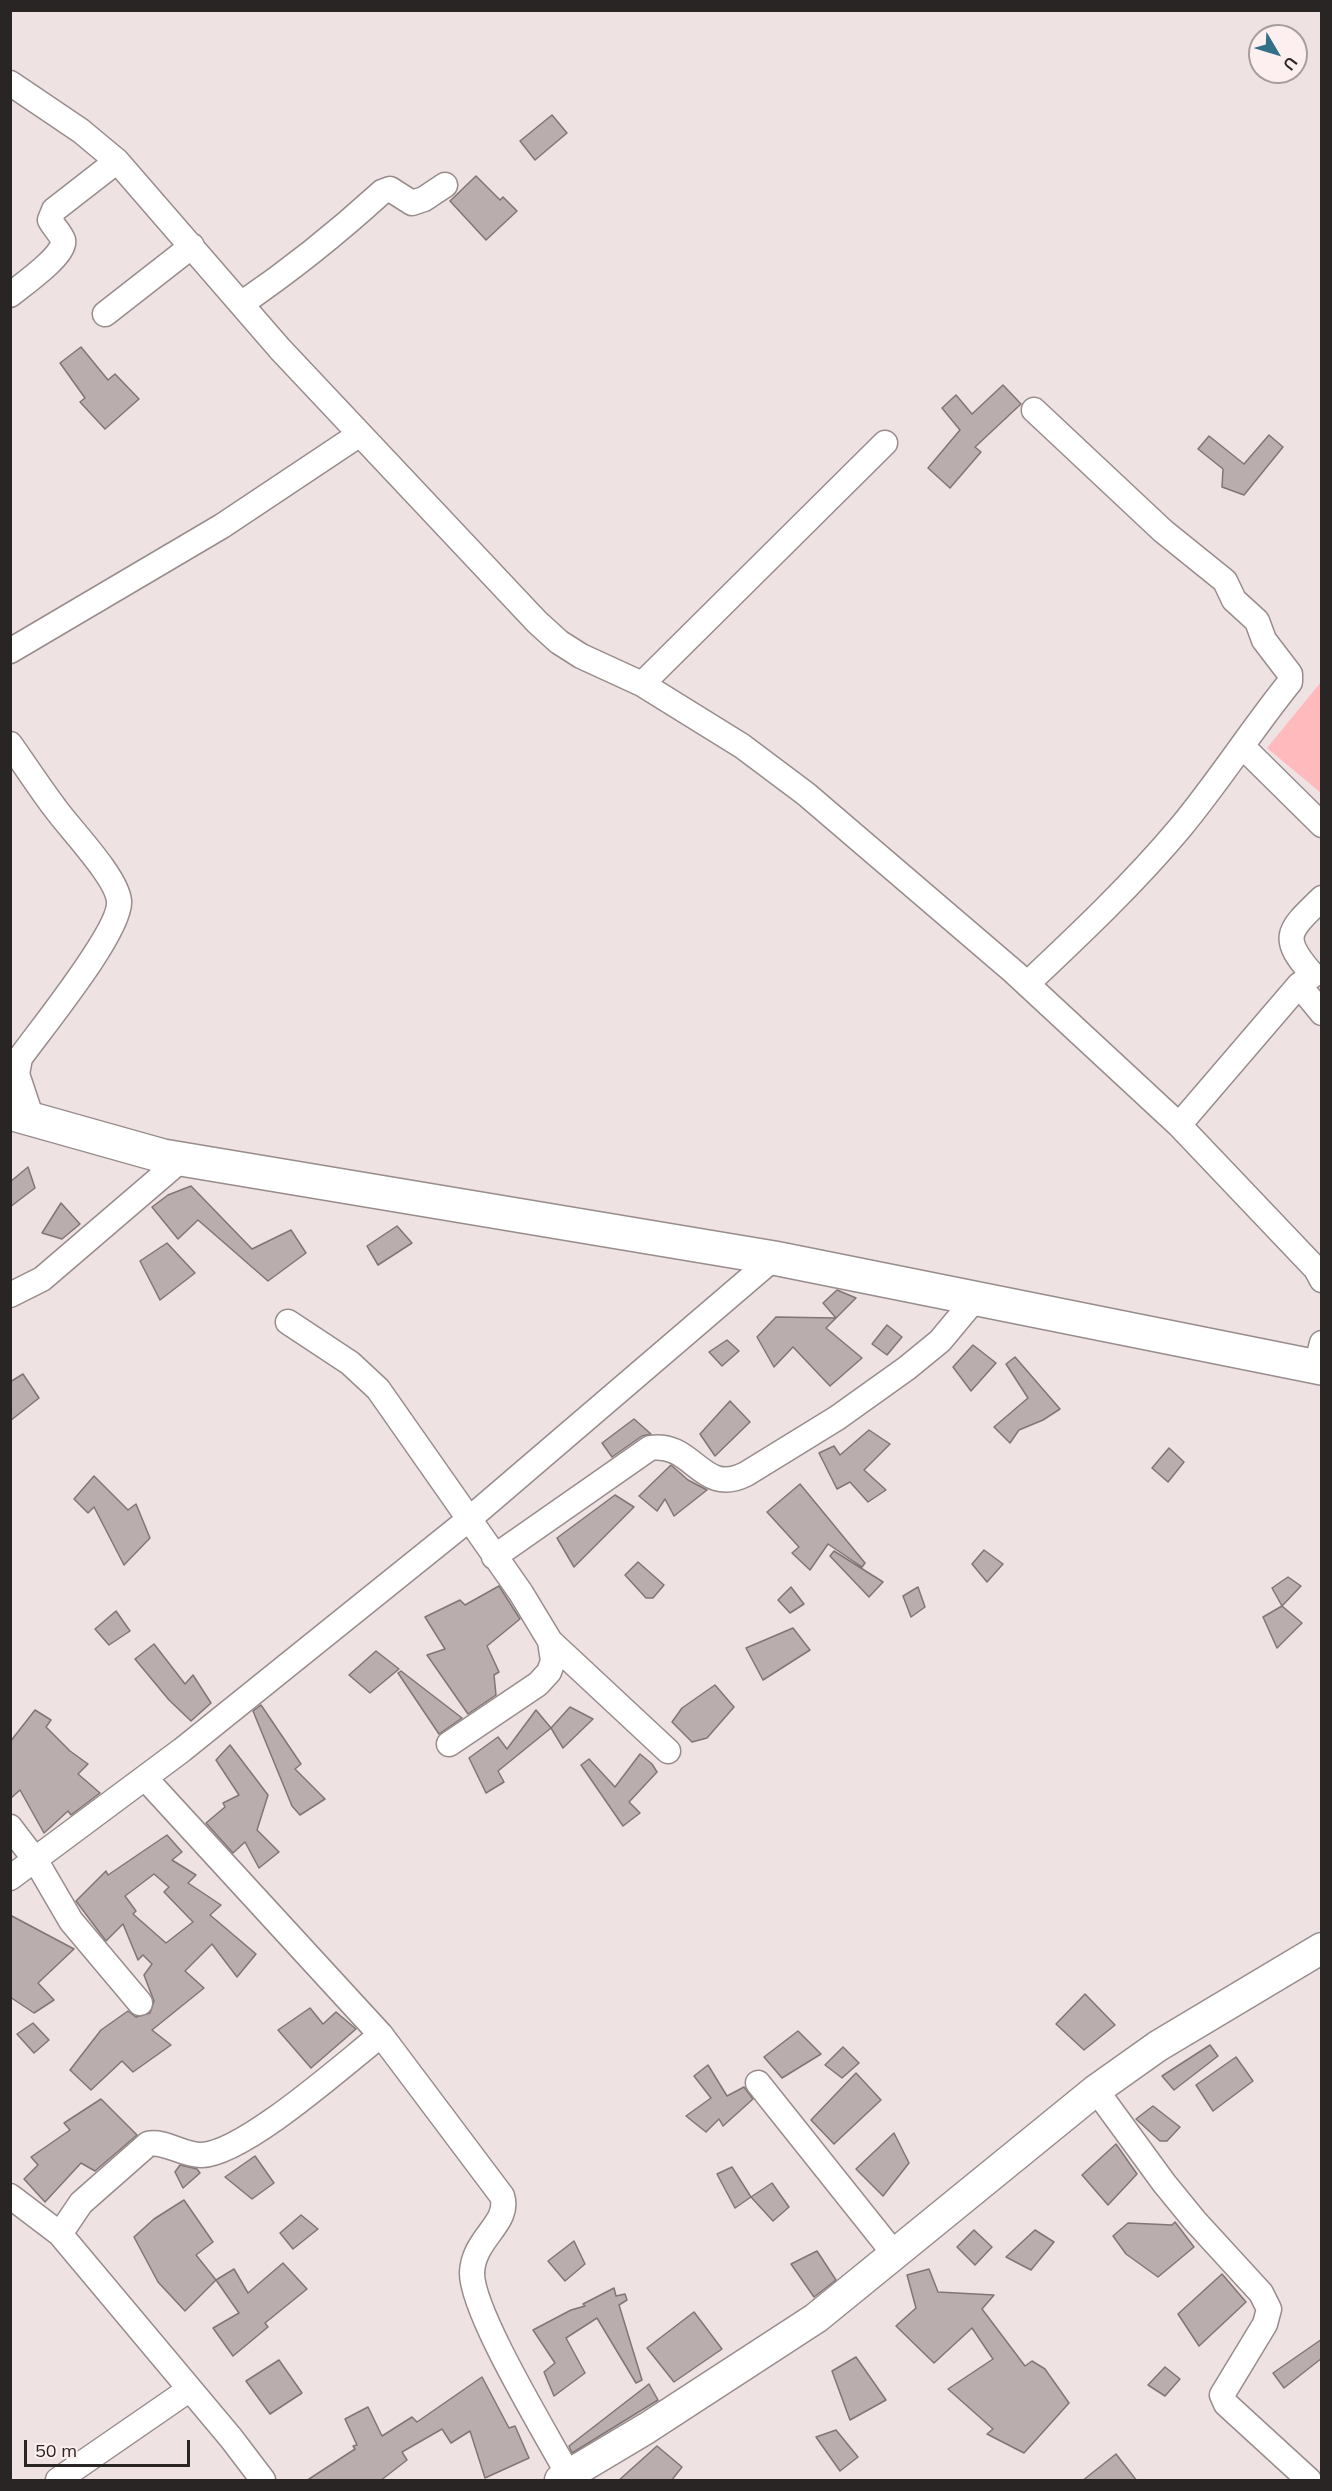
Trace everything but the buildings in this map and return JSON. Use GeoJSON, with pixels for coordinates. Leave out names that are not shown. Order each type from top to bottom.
{"type":"FeatureCollection","features":[{"type":"Feature","properties":{"kind":"main road"},"geometry":{"type":"LineString","coordinates":[[21,1116],[182,1159],[774,1258],[975,1299],[1320,1359]]}},
{"type":"Feature","properties":{"kind":"street"},"geometry":{"type":"LineString","coordinates":[[10,83],[81,131],[117,161],[241,304],[537,622],[559,642],[581,656],[642,684],[742,746],[806,795],[1027,984],[1179,1125],[1257,1204],[1316,1269],[1322,1280]]}},
{"type":"Feature","properties":{"kind":"street"},"geometry":{"type":"LineString","coordinates":[[10,295],[57,256],[63,248],[63,241],[50,220],[54,210],[117,161]]}},
{"type":"Feature","properties":{"kind":"street"},"geometry":{"type":"LineString","coordinates":[[241,304],[284,275],[337,233],[382,192],[390,189],[412,202],[424,199],[445,185]]}},
{"type":"Feature","properties":{"kind":"street"},"geometry":{"type":"LineString","coordinates":[[105,314],[192,246]]}},
{"type":"Feature","properties":{"kind":"street"},"geometry":{"type":"LineString","coordinates":[[1027,984],[1123,892],[1181,826],[1290,682],[1290,675],[1264,640],[1257,621],[1234,600],[1225,581],[1163,531],[1034,410]]}},
{"type":"Feature","properties":{"kind":"street"},"geometry":{"type":"LineString","coordinates":[[10,651],[222,526],[360,434]]}},
{"type":"Feature","properties":{"kind":"street"},"geometry":{"type":"LineString","coordinates":[[642,684],[885,443]]}},
{"type":"Feature","properties":{"kind":"street"},"geometry":{"type":"LineString","coordinates":[[10,744],[55,808],[111,880],[120,903],[114,922],[102,944],[20,1058],[17,1074],[21,1116]]}},
{"type":"Feature","properties":{"kind":"street"},"geometry":{"type":"LineString","coordinates":[[1243,747],[1322,825]]}},
{"type":"Feature","properties":{"kind":"street"},"geometry":{"type":"LineString","coordinates":[[1322,898],[1294,925],[1291,937],[1296,956],[1311,976],[1322,1012]]}},
{"type":"Feature","properties":{"kind":"street"},"geometry":{"type":"LineString","coordinates":[[1179,1125],[1311,976]]}},
{"type":"Feature","properties":{"kind":"street"},"geometry":{"type":"LineString","coordinates":[[10,1295],[42,1279],[182,1159]]}},
{"type":"Feature","properties":{"kind":"street"},"geometry":{"type":"LineString","coordinates":[[10,1878],[36,1861],[145,1778],[468,1520],[774,1258]]}},
{"type":"Feature","properties":{"kind":"street"},"geometry":{"type":"LineString","coordinates":[[494,1557],[650,1448],[670,1448],[712,1479],[732,1481],[746,1474],[837,1418],[907,1368],[940,1341],[975,1299]]}},
{"type":"Feature","properties":{"kind":"street"},"geometry":{"type":"LineString","coordinates":[[288,1322],[350,1363],[378,1389],[411,1433],[550,1641],[668,1751]]}},
{"type":"Feature","properties":{"kind":"street"},"geometry":{"type":"LineString","coordinates":[[449,1744],[538,1684],[549,1672],[553,1662],[550,1641]]}},
{"type":"Feature","properties":{"kind":"street"},"geometry":{"type":"LineString","coordinates":[[145,1778],[381,2035],[502,2196],[505,2204],[503,2214],[480,2244],[474,2257],[473,2288],[565,2478],[816,2318],[896,2256],[1096,2091],[1158,2046],[1322,1947]]}},
{"type":"Feature","properties":{"kind":"street"},"geometry":{"type":"LineString","coordinates":[[10,1827],[36,1861],[71,1922],[140,2003]]}},
{"type":"Feature","properties":{"kind":"street"},"geometry":{"type":"LineString","coordinates":[[60,2234],[81,2203],[148,2144],[154,2143],[181,2152],[202,2155],[216,2152],[258,2132],[381,2035]]}},
{"type":"Feature","properties":{"kind":"street"},"geometry":{"type":"LineString","coordinates":[[758,2083],[896,2256]]}},
{"type":"Feature","properties":{"kind":"street"},"geometry":{"type":"LineString","coordinates":[[1096,2091],[1195,2221],[1261,2293],[1269,2309],[1265,2324],[1222,2395],[1226,2404],[1309,2481]]}},
{"type":"Feature","properties":{"kind":"street"},"geometry":{"type":"LineString","coordinates":[[10,2196],[60,2234],[190,2389],[263,2481]]}},
{"type":"Feature","properties":{"kind":"street"},"geometry":{"type":"LineString","coordinates":[[58,2481],[190,2389]]}},
{"type":"Feature","properties":{"kind":"shaded area"},"geometry":{"type":"Polygon","coordinates":[[[1321,682],[1321,793],[1267,748],[1321,682]]]}}]}
